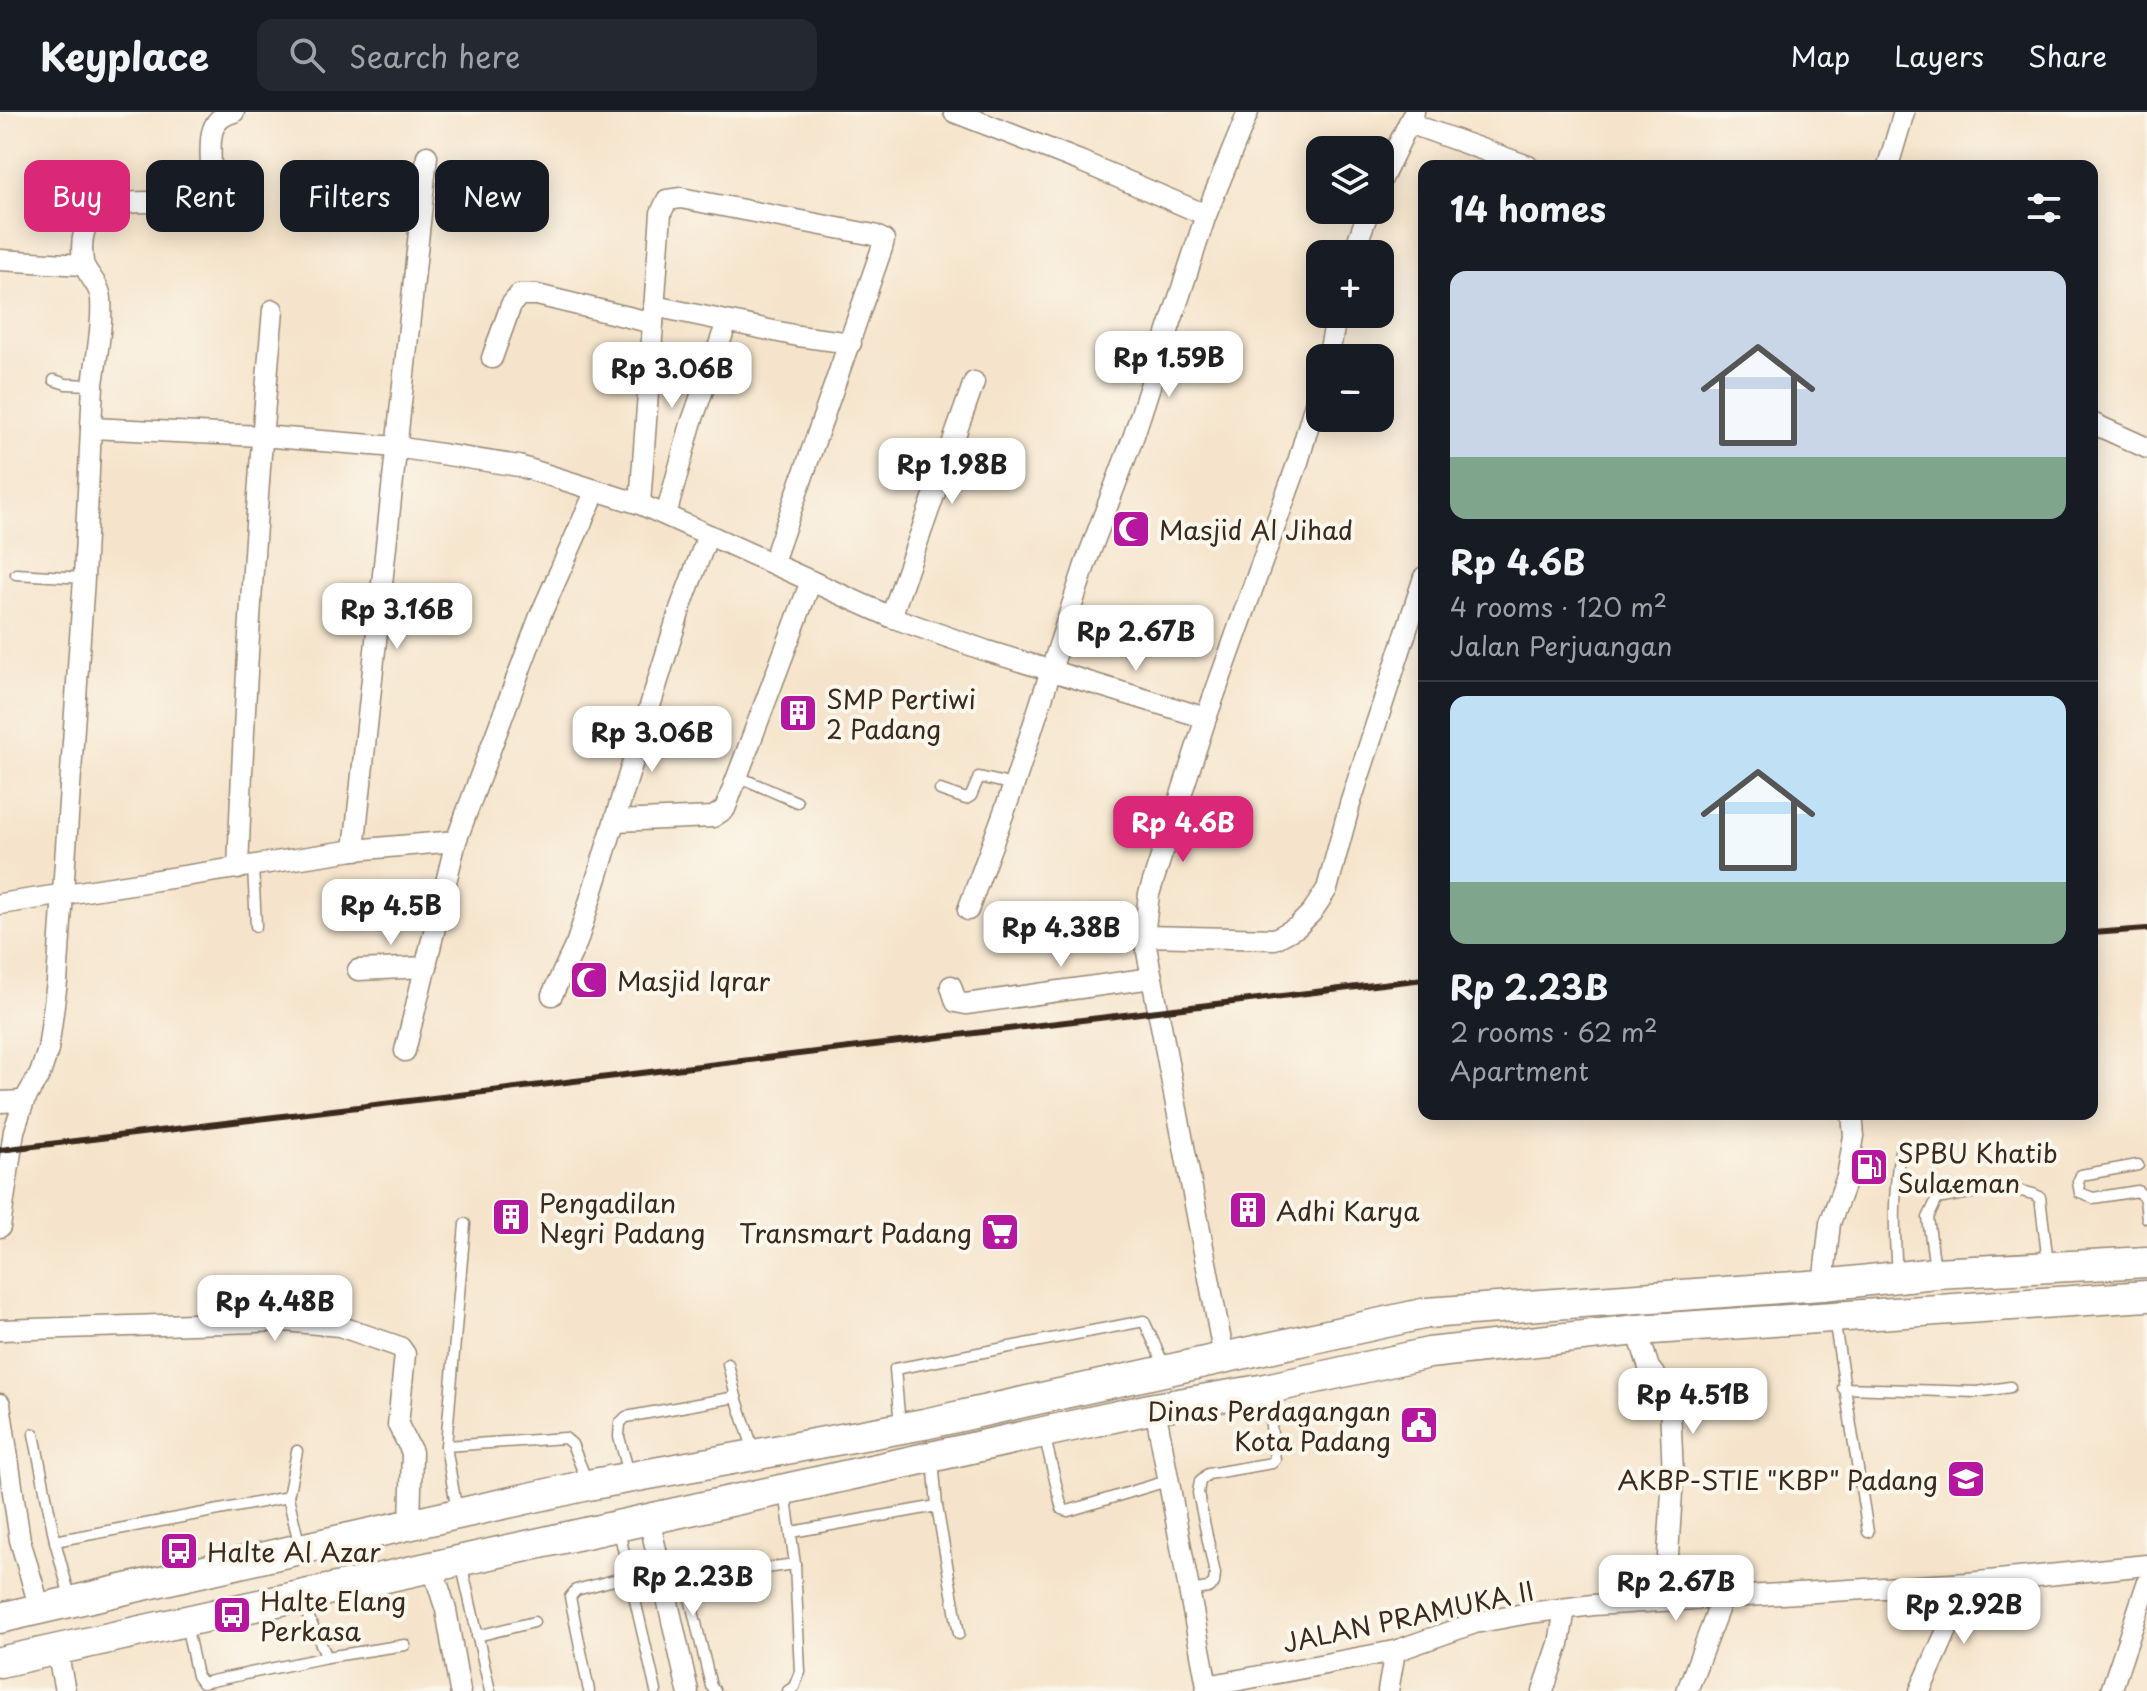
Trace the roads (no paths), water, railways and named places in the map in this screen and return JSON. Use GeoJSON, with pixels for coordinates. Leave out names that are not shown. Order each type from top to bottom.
{"type":"FeatureCollection","features":[{"type":"Feature","properties":{"kind":"main road"},"geometry":{"type":"LineString","coordinates":[[0,1618],[588,1485],[900,1427],[1427,1313],[1823,1285],[1935,1273],[2147,1262]]}},
{"type":"Feature","properties":{"kind":"main road"},"geometry":{"type":"LineString","coordinates":[[0,1662],[1044,1432],[1155,1408],[1266,1389],[1429,1353],[1637,1330],[2147,1296]]}},
{"type":"Feature","properties":{"kind":"main road"},"geometry":{"type":"LineString","coordinates":[[543,1496],[553,1540]]}},
{"type":"Feature","properties":{"kind":"street"},"geometry":{"type":"LineString","coordinates":[[0,1227],[11,1149],[24,1101],[40,1074],[48,1050],[65,892],[93,385],[101,299],[97,284],[83,265],[85,225],[92,215],[107,207],[194,202],[203,198],[210,186],[210,137],[216,121],[234,112]]}},
{"type":"Feature","properties":{"kind":"street"},"geometry":{"type":"LineString","coordinates":[[954,112],[1206,215]]}},
{"type":"Feature","properties":{"kind":"street"},"geometry":{"type":"LineString","coordinates":[[968,910],[1014,785],[1072,603],[1133,438],[1206,215],[1248,112]]}},
{"type":"Feature","properties":{"kind":"street"},"geometry":{"type":"LineString","coordinates":[[1890,160],[1904,112]]}},
{"type":"Feature","properties":{"kind":"street"},"geometry":{"type":"LineString","coordinates":[[1394,153],[1411,117],[1514,160]]}},
{"type":"Feature","properties":{"kind":"street"},"geometry":{"type":"LineString","coordinates":[[354,850],[427,156]]}},
{"type":"Feature","properties":{"kind":"street"},"geometry":{"type":"LineString","coordinates":[[640,504],[661,213],[667,200],[681,198],[874,235],[884,240],[773,562]]}},
{"type":"Feature","properties":{"kind":"street"},"geometry":{"type":"LineString","coordinates":[[0,260],[83,265]]}},
{"type":"Feature","properties":{"kind":"street"},"geometry":{"type":"LineString","coordinates":[[492,358],[511,305],[519,295],[537,295],[653,315],[727,322],[851,343]]}},
{"type":"Feature","properties":{"kind":"street"},"geometry":{"type":"LineString","coordinates":[[245,868],[247,644],[273,310]]}},
{"type":"Feature","properties":{"kind":"street"},"geometry":{"type":"LineString","coordinates":[[666,515],[691,424],[727,322]]}},
{"type":"Feature","properties":{"kind":"street"},"geometry":{"type":"LineString","coordinates":[[891,617],[974,382]]}},
{"type":"Feature","properties":{"kind":"street"},"geometry":{"type":"LineString","coordinates":[[2098,426],[2147,448]]}},
{"type":"Feature","properties":{"kind":"street"},"geometry":{"type":"LineString","coordinates":[[91,428],[261,436],[396,447],[519,466],[640,504],[891,617],[1206,718]]}},
{"type":"Feature","properties":{"kind":"street"},"geometry":{"type":"LineString","coordinates":[[1224,1357],[1144,936],[1149,894],[1206,718],[1307,432]]}},
{"type":"Feature","properties":{"kind":"street"},"geometry":{"type":"LineString","coordinates":[[405,1051],[456,841],[540,616],[596,490]]}},
{"type":"Feature","properties":{"kind":"street"},"geometry":{"type":"LineString","coordinates":[[552,995],[577,942],[681,606],[708,535]]}},
{"type":"Feature","properties":{"kind":"street"},"geometry":{"type":"LineString","coordinates":[[615,821],[713,817],[725,809],[811,581]]}},
{"type":"Feature","properties":{"kind":"street"},"geometry":{"type":"LineString","coordinates":[[1144,936],[1275,939],[1297,927],[1312,912],[1327,889],[1350,804],[1418,595]]}},
{"type":"Feature","properties":{"kind":"street"},"geometry":{"type":"LineString","coordinates":[[0,904],[354,850],[456,841]]}},
{"type":"Feature","properties":{"kind":"street"},"geometry":{"type":"LineString","coordinates":[[358,970],[427,967]]}},
{"type":"Feature","properties":{"kind":"street"},"geometry":{"type":"LineString","coordinates":[[951,986],[956,1002],[966,1004],[1152,978]]}},
{"type":"Feature","properties":{"kind":"street"},"geometry":{"type":"LineString","coordinates":[[0,1102],[24,1101]]}},
{"type":"Feature","properties":{"kind":"street"},"geometry":{"type":"LineString","coordinates":[[1823,1285],[1830,1223],[1847,1177],[1854,1136],[1853,1120]]}},
{"type":"Feature","properties":{"kind":"street"},"geometry":{"type":"LineString","coordinates":[[2147,1296],[2147,1307]]}},
{"type":"Feature","properties":{"kind":"street"},"geometry":{"type":"LineString","coordinates":[[0,1330],[285,1321],[339,1326],[400,1347],[405,1354],[398,1425],[410,1445],[413,1460],[410,1524]]}},
{"type":"Feature","properties":{"kind":"street"},"geometry":{"type":"LineString","coordinates":[[1637,1330],[1649,1368],[1665,1388],[1670,1406],[1673,1476],[1668,1555]]}},
{"type":"Feature","properties":{"kind":"street"},"geometry":{"type":"LineString","coordinates":[[0,1404],[20,1540],[40,1609]]}},
{"type":"Feature","properties":{"kind":"street"},"geometry":{"type":"LineString","coordinates":[[1155,1408],[1206,1688]]}},
{"type":"Feature","properties":{"kind":"street"},"geometry":{"type":"LineString","coordinates":[[649,1519],[688,1691]]}},
{"type":"Feature","properties":{"kind":"street"},"geometry":{"type":"LineString","coordinates":[[447,1563],[446,1610],[460,1691]]}},
{"type":"Feature","properties":{"kind":"street","name":"JALAN PRAMUKA II"},"geometry":{"type":"LineString","coordinates":[[1206,1688],[1395,1651],[1475,1623],[1593,1605],[1968,1583],[2147,1565]]}},
{"type":"Feature","properties":{"kind":"street"},"geometry":{"type":"LineString","coordinates":[[1920,1691],[1968,1583]]}},
{"type":"Feature","properties":{"kind":"street"},"geometry":{"type":"LineString","coordinates":[[2111,1691],[2147,1584]]}},
{"type":"Feature","properties":{"kind":"street"},"geometry":{"type":"LineString","coordinates":[[1687,1691],[1722,1599]]}},
{"type":"Feature","properties":{"kind":"street"},"geometry":{"type":"LineString","coordinates":[[1543,1691],[1559,1644],[1565,1609]]}},
{"type":"Feature","properties":{"kind":"street"},"geometry":{"type":"LineString","coordinates":[[57,1650],[65,1691]]}},
{"type":"Feature","properties":{"kind":"street"},"geometry":{"type":"LineString","coordinates":[[1388,1691],[1395,1651]]}},
{"type":"Feature","properties":{"kind":"lane"},"geometry":{"type":"LineString","coordinates":[[54,380],[66,384],[93,385]]}},
{"type":"Feature","properties":{"kind":"lane"},"geometry":{"type":"LineString","coordinates":[[16,574],[84,578]]}},
{"type":"Feature","properties":{"kind":"lane"},"geometry":{"type":"LineString","coordinates":[[739,777],[797,802]]}},
{"type":"Feature","properties":{"kind":"lane"},"geometry":{"type":"LineString","coordinates":[[940,790],[966,799],[971,796],[979,777],[1014,785]]}},
{"type":"Feature","properties":{"kind":"lane"},"geometry":{"type":"LineString","coordinates":[[245,868],[256,926]]}},
{"type":"Feature","properties":{"kind":"lane"},"geometry":{"type":"LineString","coordinates":[[1897,1277],[1893,1207],[1901,1145]]}},
{"type":"Feature","properties":{"kind":"lane"},"geometry":{"type":"LineString","coordinates":[[2138,1165],[2081,1175],[2078,1182],[2080,1193],[2093,1198],[2138,1191],[2145,1199],[2147,1218]]}},
{"type":"Feature","properties":{"kind":"lane"},"geometry":{"type":"LineString","coordinates":[[1935,1273],[1928,1218],[1937,1199],[2003,1190],[2040,1197],[2048,1269]]}},
{"type":"Feature","properties":{"kind":"lane"},"geometry":{"type":"LineString","coordinates":[[457,1514],[446,1446],[465,1224]]}},
{"type":"Feature","properties":{"kind":"lane"},"geometry":{"type":"LineString","coordinates":[[1834,1317],[1868,1532]]}},
{"type":"Feature","properties":{"kind":"lane"},"geometry":{"type":"LineString","coordinates":[[900,1427],[895,1369],[1144,1321],[1167,1371]]}},
{"type":"Feature","properties":{"kind":"lane"},"geometry":{"type":"LineString","coordinates":[[728,1364],[755,1453]]}},
{"type":"Feature","properties":{"kind":"lane"},"geometry":{"type":"LineString","coordinates":[[1843,1388],[1977,1392],[2010,1387]]}},
{"type":"Feature","properties":{"kind":"lane"},"geometry":{"type":"LineString","coordinates":[[1190,1591],[1208,1588],[1214,1583],[1215,1574],[1198,1493],[1200,1481],[1208,1474],[1272,1463],[1277,1455],[1266,1389]]}},
{"type":"Feature","properties":{"kind":"lane"},"geometry":{"type":"LineString","coordinates":[[630,1477],[619,1437],[620,1423],[626,1417],[736,1397]]}},
{"type":"Feature","properties":{"kind":"lane"},"geometry":{"type":"LineString","coordinates":[[1044,1432],[1062,1509],[1068,1511],[1170,1480]]}},
{"type":"Feature","properties":{"kind":"lane"},"geometry":{"type":"LineString","coordinates":[[34,1434],[55,1541],[72,1602]]}},
{"type":"Feature","properties":{"kind":"lane"},"geometry":{"type":"LineString","coordinates":[[446,1446],[565,1438],[572,1444],[588,1485]]}},
{"type":"Feature","properties":{"kind":"lane"},"geometry":{"type":"LineString","coordinates":[[297,1451],[288,1497],[300,1549]]}},
{"type":"Feature","properties":{"kind":"lane"},"geometry":{"type":"LineString","coordinates":[[933,1458],[937,1506],[959,1634]]}},
{"type":"Feature","properties":{"kind":"lane"},"geometry":{"type":"LineString","coordinates":[[785,1490],[795,1564],[800,1672],[794,1687],[788,1691]]}},
{"type":"Feature","properties":{"kind":"lane"},"geometry":{"type":"LineString","coordinates":[[55,1541],[288,1497]]}},
{"type":"Feature","properties":{"kind":"lane"},"geometry":{"type":"LineString","coordinates":[[792,1532],[937,1506]]}},
{"type":"Feature","properties":{"kind":"lane"},"geometry":{"type":"LineString","coordinates":[[617,1525],[656,1691]]}},
{"type":"Feature","properties":{"kind":"lane"},"geometry":{"type":"LineString","coordinates":[[447,1563],[477,1636],[490,1691]]}},
{"type":"Feature","properties":{"kind":"lane"},"geometry":{"type":"LineString","coordinates":[[715,1691],[711,1686],[689,1594],[690,1582],[700,1577],[795,1564]]}},
{"type":"Feature","properties":{"kind":"lane"},"geometry":{"type":"LineString","coordinates":[[589,1691],[570,1597],[576,1590],[629,1576]]}},
{"type":"Feature","properties":{"kind":"lane"},"geometry":{"type":"LineString","coordinates":[[300,1597],[327,1657]]}},
{"type":"Feature","properties":{"kind":"lane"},"geometry":{"type":"LineString","coordinates":[[186,1622],[197,1676],[202,1683],[327,1657],[405,1645]]}},
{"type":"Feature","properties":{"kind":"lane"},"geometry":{"type":"LineString","coordinates":[[477,1636],[534,1622]]}},
{"type":"Feature","properties":{"kind":"railway"},"geometry":{"type":"LineString","coordinates":[[2098,933],[2147,929]]}},
{"type":"Feature","properties":{"kind":"railway"},"geometry":{"type":"LineString","coordinates":[[0,1150],[1418,980]]}},
{"type":"Feature","properties":{"kind":"place","name":"Masjid Al Jihad"},"geometry":{"type":"Point","coordinates":[1131,529]}},
{"type":"Feature","properties":{"kind":"place","name":"SMP Pertiwi 2 Padang"},"geometry":{"type":"Point","coordinates":[798,713]}},
{"type":"Feature","properties":{"kind":"place","name":"Masjid Iqrar"},"geometry":{"type":"Point","coordinates":[589,980]}},
{"type":"Feature","properties":{"kind":"place","name":"SPBU Khatib Sulaeman"},"geometry":{"type":"Point","coordinates":[1869,1167]}},
{"type":"Feature","properties":{"kind":"place","name":"Adhi Karya"},"geometry":{"type":"Point","coordinates":[1248,1210]}},
{"type":"Feature","properties":{"kind":"place","name":"Pengadilan Negri Padang"},"geometry":{"type":"Point","coordinates":[511,1217]}},
{"type":"Feature","properties":{"kind":"place","name":"Transmart Padang"},"geometry":{"type":"Point","coordinates":[1000,1232]}},
{"type":"Feature","properties":{"kind":"place","name":"Dinas Perdagangan Kota Padang"},"geometry":{"type":"Point","coordinates":[1419,1425]}},
{"type":"Feature","properties":{"kind":"place","name":"AKBP-STIE \"KBP\" Padang"},"geometry":{"type":"Point","coordinates":[1966,1479]}},
{"type":"Feature","properties":{"kind":"place","name":"Halte Al Azar"},"geometry":{"type":"Point","coordinates":[179,1551]}},
{"type":"Feature","properties":{"kind":"place","name":"Halte Elang Perkasa"},"geometry":{"type":"Point","coordinates":[232,1615]}}]}
